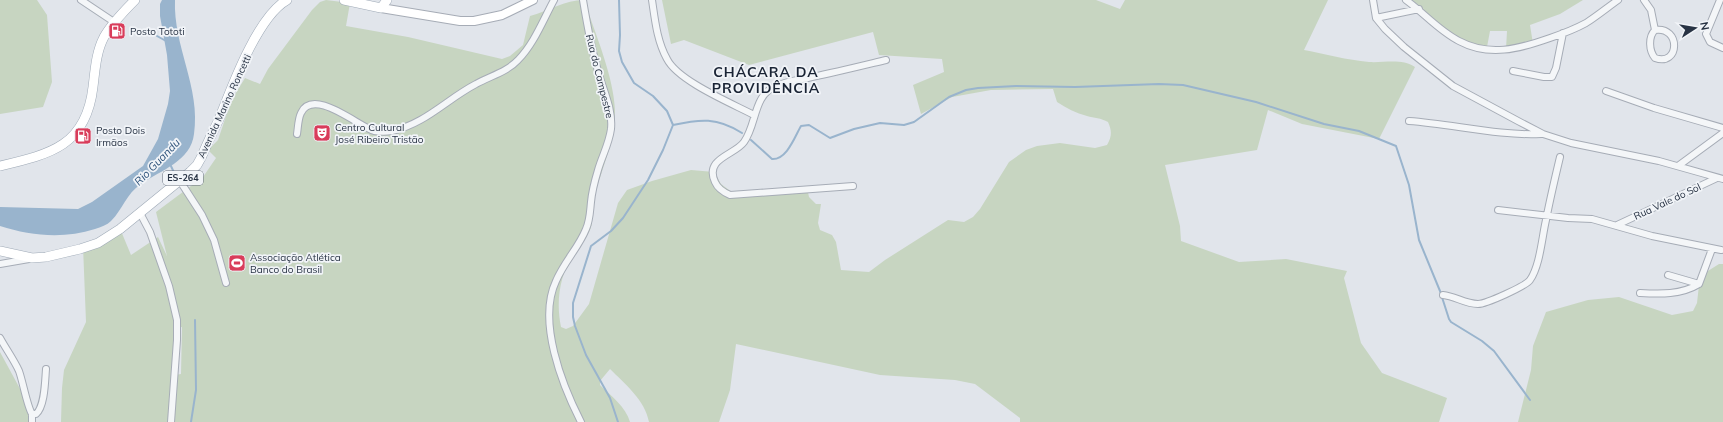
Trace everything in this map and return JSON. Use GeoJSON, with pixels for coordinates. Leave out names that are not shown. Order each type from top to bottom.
{"type":"FeatureCollection","features":[{"type":"Feature","properties":{"kind":"main road"},"geometry":{"type":"LineString","coordinates":[[0,166],[30,159],[53,150],[64,144],[77,133],[85,120],[90,107],[99,48],[114,22],[136,0]]}},
{"type":"Feature","properties":{"kind":"main road","name":"Avenida Marino Roncetti"},"geometry":{"type":"LineString","coordinates":[[0,251],[32,258],[59,254],[98,243],[120,229],[180,181],[197,165],[202,156],[220,116],[231,86],[258,34],[270,15],[286,0]]}},
{"type":"Feature","properties":{"kind":"main road"},"geometry":{"type":"LineString","coordinates":[[344,0],[381,8],[387,0]]}},
{"type":"Feature","properties":{"kind":"street"},"geometry":{"type":"LineString","coordinates":[[80,0],[114,22]]}},
{"type":"Feature","properties":{"kind":"street"},"geometry":{"type":"LineString","coordinates":[[381,8],[460,21],[474,21],[502,15],[534,0]]}},
{"type":"Feature","properties":{"kind":"street"},"geometry":{"type":"LineString","coordinates":[[297,134],[301,113],[307,107],[316,105],[330,107],[373,130],[386,132],[402,129],[421,120],[475,84],[510,67],[518,60],[525,52],[554,0]]}},
{"type":"Feature","properties":{"kind":"street","name":"Rua do Campestre"},"geometry":{"type":"LineString","coordinates":[[581,422],[557,362],[550,333],[549,314],[550,296],[556,281],[582,238],[588,224],[594,187],[611,132],[611,115],[597,69],[587,27],[583,0]]}},
{"type":"Feature","properties":{"kind":"street"},"geometry":{"type":"LineString","coordinates":[[652,0],[660,45],[671,66],[691,82],[754,115]]}},
{"type":"Feature","properties":{"kind":"street"},"geometry":{"type":"LineString","coordinates":[[1373,0],[1376,18],[1385,29],[1404,47],[1453,86],[1467,95],[1543,134],[1571,143],[1628,154],[1720,178]]}},
{"type":"Feature","properties":{"kind":"street"},"geometry":{"type":"LineString","coordinates":[[1406,0],[1419,9],[1448,36],[1462,43],[1481,49],[1496,51],[1516,49],[1563,33],[1585,23],[1618,0]]}},
{"type":"Feature","properties":{"kind":"street"},"geometry":{"type":"LineString","coordinates":[[1644,0],[1652,13],[1655,30],[1651,35],[1650,50],[1655,58],[1664,59],[1672,54],[1675,46],[1674,42],[1663,30],[1655,30]]}},
{"type":"Feature","properties":{"kind":"street"},"geometry":{"type":"LineString","coordinates":[[1720,0],[1706,34],[1710,42],[1723,48]]}},
{"type":"Feature","properties":{"kind":"street"},"geometry":{"type":"LineString","coordinates":[[1376,18],[1419,9]]}},
{"type":"Feature","properties":{"kind":"street"},"geometry":{"type":"LineString","coordinates":[[1514,71],[1544,77],[1552,77],[1556,68],[1563,33]]}},
{"type":"Feature","properties":{"kind":"street"},"geometry":{"type":"LineString","coordinates":[[853,186],[730,195],[719,189],[713,178],[715,164],[744,142],[764,94],[776,86],[886,60]]}},
{"type":"Feature","properties":{"kind":"street"},"geometry":{"type":"LineString","coordinates":[[1606,91],[1654,108],[1723,128]]}},
{"type":"Feature","properties":{"kind":"street"},"geometry":{"type":"LineString","coordinates":[[1409,121],[1445,124],[1520,134],[1543,134]]}},
{"type":"Feature","properties":{"kind":"street"},"geometry":{"type":"LineString","coordinates":[[1678,166],[1723,133]]}},
{"type":"Feature","properties":{"kind":"street"},"geometry":{"type":"LineString","coordinates":[[1443,295],[1450,295],[1469,303],[1480,304],[1516,290],[1527,283],[1532,276],[1539,256],[1560,157]]}},
{"type":"Feature","properties":{"kind":"street","name":"Rua Vale do Sol"},"geometry":{"type":"LineString","coordinates":[[1617,225],[1720,178]]}},
{"type":"Feature","properties":{"kind":"street"},"geometry":{"type":"LineString","coordinates":[[180,181],[202,215],[214,240],[226,283]]}},
{"type":"Feature","properties":{"kind":"street","name":"Rua Vale do Sol"},"geometry":{"type":"LineString","coordinates":[[1498,210],[1547,216],[1592,219],[1652,236],[1721,250]]}},
{"type":"Feature","properties":{"kind":"street"},"geometry":{"type":"LineString","coordinates":[[140,213],[150,232],[165,274],[177,320],[171,422]]}},
{"type":"Feature","properties":{"kind":"street"},"geometry":{"type":"LineString","coordinates":[[1640,293],[1659,294],[1680,292],[1699,284],[1712,249]]}},
{"type":"Feature","properties":{"kind":"street"},"geometry":{"type":"LineString","coordinates":[[0,264],[32,258]]}},
{"type":"Feature","properties":{"kind":"street"},"geometry":{"type":"LineString","coordinates":[[1668,275],[1699,284]]}},
{"type":"Feature","properties":{"kind":"street"},"geometry":{"type":"LineString","coordinates":[[0,338],[18,370],[32,414],[32,422]]}},
{"type":"Feature","properties":{"kind":"street"},"geometry":{"type":"LineString","coordinates":[[32,414],[39,412],[46,370]]}},
{"type":"Feature","properties":{"kind":"green space"},"geometry":{"type":"Polygon","coordinates":[[[0,0],[37,0],[47,15],[52,82],[43,107],[0,114],[0,0]]]}},
{"type":"Feature","properties":{"kind":"green space"},"geometry":{"type":"Polygon","coordinates":[[[326,0],[350,3],[346,26],[408,37],[502,59],[510,56],[523,45],[530,16],[563,4],[577,0],[584,0],[608,70],[614,98],[615,111],[613,132],[608,152],[592,202],[591,229],[572,255],[567,265],[561,285],[559,295],[559,316],[561,327],[566,329],[573,326],[589,304],[618,203],[627,190],[652,181],[691,170],[714,172],[721,184],[733,193],[807,188],[809,197],[816,204],[821,204],[818,223],[820,230],[832,235],[836,242],[841,270],[869,272],[885,260],[948,220],[964,222],[973,217],[980,209],[1009,162],[1026,150],[1037,146],[1060,143],[1095,148],[1107,145],[1111,136],[1108,122],[1071,110],[1060,104],[1057,102],[1053,89],[991,90],[952,97],[921,114],[913,85],[944,72],[942,59],[879,55],[873,32],[749,65],[684,40],[671,44],[662,0],[1096,0],[1120,9],[1125,0],[1328,0],[1304,50],[1361,61],[1399,62],[1410,64],[1415,67],[1379,139],[1302,124],[1268,110],[1257,150],[1165,165],[1180,226],[1181,241],[1239,262],[1286,259],[1347,271],[1344,278],[1361,343],[1382,373],[1447,398],[1439,422],[1020,422],[1020,418],[975,384],[955,380],[880,375],[736,344],[730,390],[719,422],[649,422],[647,414],[634,393],[610,369],[600,381],[600,385],[622,407],[630,422],[61,422],[64,370],[86,322],[83,246],[121,231],[131,255],[158,237],[167,256],[156,212],[203,177],[216,158],[208,150],[218,140],[231,101],[245,78],[260,84],[268,69],[312,10],[320,2],[326,0]],[[182,327],[179,328],[175,375],[181,374],[182,327]]]}},
{"type":"Feature","properties":{"kind":"green space"},"geometry":{"type":"Polygon","coordinates":[[[1412,0],[1583,0],[1560,14],[1530,25],[1533,44],[1506,49],[1507,31],[1490,31],[1487,47],[1476,45],[1447,30],[1412,0]]]}},
{"type":"Feature","properties":{"kind":"green space"},"geometry":{"type":"Polygon","coordinates":[[[1719,264],[1723,264],[1723,422],[1518,422],[1531,370],[1533,346],[1546,312],[1588,300],[1619,297],[1672,315],[1693,311],[1697,303],[1700,276],[1719,264]]]}},
{"type":"Feature","properties":{"kind":"green space"},"geometry":{"type":"Polygon","coordinates":[[[0,352],[31,409],[32,422],[0,422],[0,352]]]}},
{"type":"Feature","properties":{"kind":"water","name":"Rio Guandu"},"geometry":{"type":"Polygon","coordinates":[[[162,0],[175,0],[178,34],[194,100],[194,134],[192,143],[187,151],[174,164],[136,188],[115,216],[102,227],[71,234],[48,235],[24,232],[0,226],[0,207],[78,209],[92,202],[143,166],[158,139],[168,104],[170,91],[167,55],[160,16],[160,4],[162,0]]]}},
{"type":"Feature","properties":{"kind":"waterway"},"geometry":{"type":"LineString","coordinates":[[618,422],[610,398],[586,355],[575,326],[573,317],[573,303],[591,246],[611,231],[623,218],[648,180],[663,150],[673,125],[667,111],[653,96],[634,83],[622,62],[619,51],[619,0]]}},
{"type":"Feature","properties":{"kind":"waterway"},"geometry":{"type":"LineString","coordinates":[[157,36],[166,41]]}},
{"type":"Feature","properties":{"kind":"waterway"},"geometry":{"type":"LineString","coordinates":[[751,140],[772,159],[777,158],[782,156],[790,147],[801,126],[809,125],[830,138],[854,129],[880,123],[904,125],[914,122],[949,97],[966,90],[1016,86],[1075,87],[1159,84],[1183,85],[1256,102],[1324,124],[1359,131],[1396,146],[1409,185],[1419,240],[1440,291],[1449,319],[1451,322],[1482,341],[1494,351],[1530,400]]}},
{"type":"Feature","properties":{"kind":"waterway"},"geometry":{"type":"LineString","coordinates":[[673,125],[692,121],[708,121],[724,124],[742,133]]}},
{"type":"Feature","properties":{"kind":"waterway","name":"Rio Guandu"},"geometry":{"type":"LineString","coordinates":[[170,164],[177,179]]}},
{"type":"Feature","properties":{"kind":"waterway"},"geometry":{"type":"LineString","coordinates":[[191,422],[196,390],[195,320]]}},
{"type":"Feature","properties":{"kind":"place","name":"Posto Tototi"},"geometry":{"type":"Point","coordinates":[117,31]}},
{"type":"Feature","properties":{"kind":"place","name":"Centro Cultural José Ribeiro Tristão"},"geometry":{"type":"Point","coordinates":[322,133]}},
{"type":"Feature","properties":{"kind":"place","name":"Posto Dois Irmãos"},"geometry":{"type":"Point","coordinates":[83,136]}},
{"type":"Feature","properties":{"kind":"place","name":"Associação Atlética Banco do Brasil"},"geometry":{"type":"Point","coordinates":[237,263]}},
{"type":"Feature","properties":{"kind":"district","name":"CHÁCARA DA PROVIDÊNCIA"},"geometry":{"type":"Point","coordinates":[766,80]}}]}
